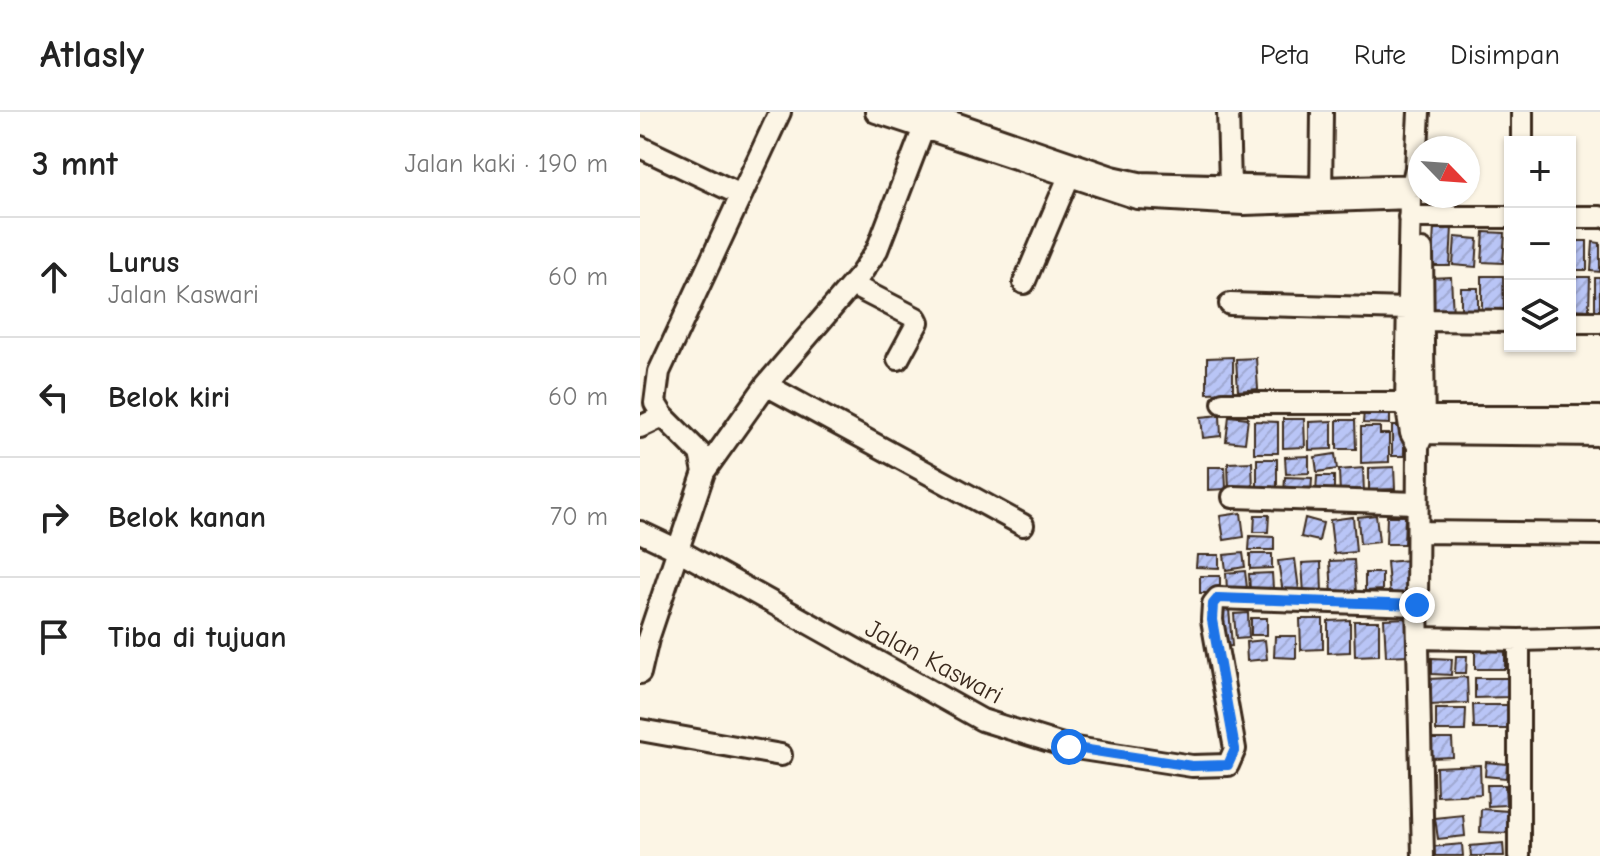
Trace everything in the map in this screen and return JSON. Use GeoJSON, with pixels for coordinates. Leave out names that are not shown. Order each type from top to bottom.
{"type":"FeatureCollection","features":[{"type":"Feature","properties":{"kind":"street"},"geometry":{"type":"LineString","coordinates":[[704,472],[700,453],[663,416],[655,403],[659,372],[780,112]]}},
{"type":"Feature","properties":{"kind":"street"},"geometry":{"type":"LineString","coordinates":[[876,112],[926,118],[1072,170],[1112,177],[1138,191],[1244,204],[1322,195],[1408,193]]}},
{"type":"Feature","properties":{"kind":"street"},"geometry":{"type":"LineString","coordinates":[[1228,112],[1230,185]]}},
{"type":"Feature","properties":{"kind":"street"},"geometry":{"type":"LineString","coordinates":[[1322,112],[1322,195]]}},
{"type":"Feature","properties":{"kind":"street"},"geometry":{"type":"LineString","coordinates":[[1418,136],[1419,112]]}},
{"type":"Feature","properties":{"kind":"street"},"geometry":{"type":"LineString","coordinates":[[1522,112],[1522,136]]}},
{"type":"Feature","properties":{"kind":"street"},"geometry":{"type":"LineString","coordinates":[[640,673],[648,639],[704,472],[766,385],[852,285],[877,250],[926,118]]}},
{"type":"Feature","properties":{"kind":"street"},"geometry":{"type":"LineString","coordinates":[[640,147],[741,195]]}},
{"type":"Feature","properties":{"kind":"street"},"geometry":{"type":"LineString","coordinates":[[1024,283],[1072,170]]}},
{"type":"Feature","properties":{"kind":"street"},"geometry":{"type":"LineString","coordinates":[[1138,191],[1230,185],[1322,195]]}},
{"type":"Feature","properties":{"kind":"street"},"geometry":{"type":"LineString","coordinates":[[1417,208],[1415,425],[1423,856]]}},
{"type":"Feature","properties":{"kind":"street"},"geometry":{"type":"LineString","coordinates":[[1475,208],[1504,215]]}},
{"type":"Feature","properties":{"kind":"street"},"geometry":{"type":"LineString","coordinates":[[1576,217],[1600,217]]}},
{"type":"Feature","properties":{"kind":"street"},"geometry":{"type":"LineString","coordinates":[[852,285],[918,320],[898,359]]}},
{"type":"Feature","properties":{"kind":"street"},"geometry":{"type":"LineString","coordinates":[[1230,304],[1504,321]]}},
{"type":"Feature","properties":{"kind":"street"},"geometry":{"type":"LineString","coordinates":[[1576,322],[1600,322]]}},
{"type":"Feature","properties":{"kind":"street"},"geometry":{"type":"LineString","coordinates":[[766,385],[1023,525]]}},
{"type":"Feature","properties":{"kind":"street"},"geometry":{"type":"LineString","coordinates":[[1223,403],[1415,425],[1600,435]]}},
{"type":"Feature","properties":{"kind":"street"},"geometry":{"type":"LineString","coordinates":[[640,427],[663,416]]}},
{"type":"Feature","properties":{"kind":"street"},"geometry":{"type":"LineString","coordinates":[[1415,425],[1600,417]]}},
{"type":"Feature","properties":{"kind":"street"},"geometry":{"type":"LineString","coordinates":[[1233,497],[1417,503]]}},
{"type":"Feature","properties":{"kind":"street","name":"Jalan Kaswari"},"geometry":{"type":"LineString","coordinates":[[640,532],[678,550],[982,720],[1069,747],[1192,766],[1228,765],[1235,749],[1212,620],[1213,604],[1218,598],[1417,605]]}},
{"type":"Feature","properties":{"kind":"street"},"geometry":{"type":"LineString","coordinates":[[1419,532],[1600,534]]}},
{"type":"Feature","properties":{"kind":"street"},"geometry":{"type":"LineString","coordinates":[[1418,638],[1600,638]]}},
{"type":"Feature","properties":{"kind":"street"},"geometry":{"type":"LineString","coordinates":[[1519,640],[1519,856]]}},
{"type":"Feature","properties":{"kind":"street"},"geometry":{"type":"LineString","coordinates":[[640,730],[781,755]]}},
{"type":"Feature","properties":{"kind":"building"},"geometry":{"type":"Polygon","coordinates":[[[1434,226],[1452,226],[1450,266],[1432,266],[1434,226]]]}},
{"type":"Feature","properties":{"kind":"building"},"geometry":{"type":"Polygon","coordinates":[[[1484,232],[1504,233],[1503,263],[1482,262],[1484,232]]]}},
{"type":"Feature","properties":{"kind":"building"},"geometry":{"type":"Polygon","coordinates":[[[1455,237],[1478,239],[1476,267],[1453,265],[1455,237]]]}},
{"type":"Feature","properties":{"kind":"building"},"geometry":{"type":"Polygon","coordinates":[[[1576,241],[1587,241],[1587,270],[1576,270],[1576,241]]]}},
{"type":"Feature","properties":{"kind":"building"},"geometry":{"type":"Polygon","coordinates":[[[1593,242],[1600,243],[1600,272],[1591,271],[1593,242]]]}},
{"type":"Feature","properties":{"kind":"building"},"geometry":{"type":"Polygon","coordinates":[[[1482,276],[1503,276],[1504,313],[1482,314],[1482,276]]]}},
{"type":"Feature","properties":{"kind":"building"},"geometry":{"type":"Polygon","coordinates":[[[1451,277],[1453,315],[1431,316],[1429,278],[1451,277]]]}},
{"type":"Feature","properties":{"kind":"building"},"geometry":{"type":"Polygon","coordinates":[[[1576,277],[1590,277],[1589,310],[1576,309],[1576,277]]]}},
{"type":"Feature","properties":{"kind":"building"},"geometry":{"type":"Polygon","coordinates":[[[1595,278],[1600,278],[1600,312],[1595,312],[1595,278]]]}},
{"type":"Feature","properties":{"kind":"building"},"geometry":{"type":"Polygon","coordinates":[[[1461,288],[1478,288],[1478,312],[1461,312],[1461,288]]]}},
{"type":"Feature","properties":{"kind":"building"},"geometry":{"type":"Polygon","coordinates":[[[1233,357],[1233,392],[1207,393],[1207,358],[1233,357]]]}},
{"type":"Feature","properties":{"kind":"building"},"geometry":{"type":"Polygon","coordinates":[[[1256,358],[1258,389],[1238,391],[1236,359],[1256,358]]]}},
{"type":"Feature","properties":{"kind":"building"},"geometry":{"type":"Polygon","coordinates":[[[1364,411],[1390,412],[1390,424],[1363,423],[1364,411]]]}},
{"type":"Feature","properties":{"kind":"building"},"geometry":{"type":"Polygon","coordinates":[[[1220,415],[1221,436],[1203,438],[1201,417],[1220,415]]]}},
{"type":"Feature","properties":{"kind":"building"},"geometry":{"type":"Polygon","coordinates":[[[1229,416],[1248,418],[1245,443],[1226,441],[1229,416]]]}},
{"type":"Feature","properties":{"kind":"building"},"geometry":{"type":"Polygon","coordinates":[[[1283,419],[1304,419],[1305,447],[1283,448],[1283,419]]]}},
{"type":"Feature","properties":{"kind":"building"},"geometry":{"type":"Polygon","coordinates":[[[1337,420],[1355,420],[1356,449],[1337,449],[1337,420]]]}},
{"type":"Feature","properties":{"kind":"building"},"geometry":{"type":"Polygon","coordinates":[[[1254,421],[1278,422],[1278,453],[1254,453],[1254,421]]]}},
{"type":"Feature","properties":{"kind":"building"},"geometry":{"type":"Polygon","coordinates":[[[1332,421],[1332,449],[1309,450],[1309,422],[1332,421]]]}},
{"type":"Feature","properties":{"kind":"building"},"geometry":{"type":"Polygon","coordinates":[[[1392,426],[1404,426],[1404,456],[1392,456],[1392,426]]]}},
{"type":"Feature","properties":{"kind":"building"},"geometry":{"type":"Polygon","coordinates":[[[1361,427],[1380,427],[1380,434],[1389,434],[1389,462],[1361,463],[1361,427]]]}},
{"type":"Feature","properties":{"kind":"building"},"geometry":{"type":"Polygon","coordinates":[[[1335,454],[1337,469],[1317,472],[1315,457],[1335,454]]]}},
{"type":"Feature","properties":{"kind":"building"},"geometry":{"type":"Polygon","coordinates":[[[1309,456],[1309,473],[1286,474],[1285,457],[1309,456]]]}},
{"type":"Feature","properties":{"kind":"building"},"geometry":{"type":"Polygon","coordinates":[[[1257,459],[1277,459],[1277,491],[1257,491],[1257,459]]]}},
{"type":"Feature","properties":{"kind":"building"},"geometry":{"type":"Polygon","coordinates":[[[1252,462],[1253,490],[1229,491],[1228,463],[1252,462]]]}},
{"type":"Feature","properties":{"kind":"building"},"geometry":{"type":"Polygon","coordinates":[[[1208,467],[1225,467],[1226,489],[1208,490],[1208,467]]]}},
{"type":"Feature","properties":{"kind":"building"},"geometry":{"type":"Polygon","coordinates":[[[1394,467],[1395,489],[1369,490],[1369,468],[1394,467]]]}},
{"type":"Feature","properties":{"kind":"building"},"geometry":{"type":"Polygon","coordinates":[[[1363,468],[1364,493],[1340,494],[1339,470],[1363,468]]]}},
{"type":"Feature","properties":{"kind":"building"},"geometry":{"type":"Polygon","coordinates":[[[1317,476],[1334,476],[1334,493],[1316,493],[1317,476]]]}},
{"type":"Feature","properties":{"kind":"building"},"geometry":{"type":"Polygon","coordinates":[[[1285,477],[1312,478],[1311,495],[1284,494],[1285,477]]]}},
{"type":"Feature","properties":{"kind":"building"},"geometry":{"type":"Polygon","coordinates":[[[1241,513],[1244,537],[1224,540],[1220,516],[1241,513]]]}},
{"type":"Feature","properties":{"kind":"building"},"geometry":{"type":"Polygon","coordinates":[[[1255,515],[1269,515],[1268,532],[1254,532],[1255,515]]]}},
{"type":"Feature","properties":{"kind":"building"},"geometry":{"type":"Polygon","coordinates":[[[1376,515],[1379,542],[1360,544],[1358,517],[1376,515]]]}},
{"type":"Feature","properties":{"kind":"building"},"geometry":{"type":"Polygon","coordinates":[[[1387,516],[1405,516],[1404,544],[1386,544],[1387,516]]]}},
{"type":"Feature","properties":{"kind":"building"},"geometry":{"type":"Polygon","coordinates":[[[1353,517],[1356,552],[1334,554],[1330,520],[1353,517]]]}},
{"type":"Feature","properties":{"kind":"building"},"geometry":{"type":"Polygon","coordinates":[[[1305,518],[1323,523],[1319,541],[1301,537],[1305,518]]]}},
{"type":"Feature","properties":{"kind":"building"},"geometry":{"type":"Polygon","coordinates":[[[1250,536],[1274,537],[1274,550],[1249,550],[1250,536]]]}},
{"type":"Feature","properties":{"kind":"building"},"geometry":{"type":"Polygon","coordinates":[[[1243,553],[1245,567],[1226,570],[1224,555],[1243,553]]]}},
{"type":"Feature","properties":{"kind":"building"},"geometry":{"type":"Polygon","coordinates":[[[1250,554],[1272,554],[1272,568],[1250,569],[1250,554]]]}},
{"type":"Feature","properties":{"kind":"building"},"geometry":{"type":"Polygon","coordinates":[[[1197,555],[1219,555],[1219,568],[1196,567],[1197,555]]]}},
{"type":"Feature","properties":{"kind":"building"},"geometry":{"type":"Polygon","coordinates":[[[1295,559],[1299,590],[1283,593],[1278,561],[1295,559]]]}},
{"type":"Feature","properties":{"kind":"building"},"geometry":{"type":"Polygon","coordinates":[[[1354,560],[1356,593],[1332,595],[1330,561],[1354,560]]]}},
{"type":"Feature","properties":{"kind":"building"},"geometry":{"type":"Polygon","coordinates":[[[1408,560],[1411,596],[1390,598],[1387,562],[1408,560]]]}},
{"type":"Feature","properties":{"kind":"building"},"geometry":{"type":"Polygon","coordinates":[[[1321,562],[1322,593],[1304,594],[1302,563],[1321,562]]]}},
{"type":"Feature","properties":{"kind":"building"},"geometry":{"type":"Polygon","coordinates":[[[1245,571],[1247,588],[1227,590],[1226,573],[1245,571]]]}},
{"type":"Feature","properties":{"kind":"building"},"geometry":{"type":"Polygon","coordinates":[[[1272,573],[1273,588],[1250,590],[1249,574],[1272,573]]]}},
{"type":"Feature","properties":{"kind":"building"},"geometry":{"type":"Polygon","coordinates":[[[1365,573],[1382,573],[1382,590],[1365,591],[1365,573]]]}},
{"type":"Feature","properties":{"kind":"building"},"geometry":{"type":"Polygon","coordinates":[[[1200,576],[1220,576],[1220,593],[1200,593],[1200,576]]]}},
{"type":"Feature","properties":{"kind":"building"},"geometry":{"type":"Polygon","coordinates":[[[1229,609],[1232,646],[1220,647],[1217,610],[1229,609]]]}},
{"type":"Feature","properties":{"kind":"building"},"geometry":{"type":"Polygon","coordinates":[[[1248,613],[1249,638],[1236,639],[1234,614],[1248,613]]]}},
{"type":"Feature","properties":{"kind":"building"},"geometry":{"type":"Polygon","coordinates":[[[1251,618],[1267,618],[1267,635],[1251,635],[1251,618]]]}},
{"type":"Feature","properties":{"kind":"building"},"geometry":{"type":"Polygon","coordinates":[[[1408,618],[1409,655],[1386,656],[1384,619],[1408,618]]]}},
{"type":"Feature","properties":{"kind":"building"},"geometry":{"type":"Polygon","coordinates":[[[1300,619],[1323,619],[1323,649],[1301,650],[1300,619]]]}},
{"type":"Feature","properties":{"kind":"building"},"geometry":{"type":"Polygon","coordinates":[[[1350,620],[1350,652],[1328,653],[1328,621],[1350,620]]]}},
{"type":"Feature","properties":{"kind":"building"},"geometry":{"type":"Polygon","coordinates":[[[1354,621],[1379,621],[1379,655],[1355,656],[1354,621]]]}},
{"type":"Feature","properties":{"kind":"building"},"geometry":{"type":"Polygon","coordinates":[[[1275,636],[1296,636],[1296,658],[1274,657],[1275,636]]]}},
{"type":"Feature","properties":{"kind":"building"},"geometry":{"type":"Polygon","coordinates":[[[1265,640],[1267,659],[1247,661],[1246,642],[1265,640]]]}},
{"type":"Feature","properties":{"kind":"building"},"geometry":{"type":"Polygon","coordinates":[[[1475,646],[1505,646],[1505,669],[1475,669],[1475,646]]]}},
{"type":"Feature","properties":{"kind":"building"},"geometry":{"type":"Polygon","coordinates":[[[1456,656],[1467,656],[1466,673],[1455,673],[1456,656]]]}},
{"type":"Feature","properties":{"kind":"building"},"geometry":{"type":"Polygon","coordinates":[[[1432,658],[1452,659],[1451,675],[1432,674],[1432,658]]]}},
{"type":"Feature","properties":{"kind":"building"},"geometry":{"type":"Polygon","coordinates":[[[1467,677],[1468,703],[1430,705],[1429,679],[1467,677]]]}},
{"type":"Feature","properties":{"kind":"building"},"geometry":{"type":"Polygon","coordinates":[[[1475,678],[1507,678],[1507,697],[1475,698],[1475,678]]]}},
{"type":"Feature","properties":{"kind":"building"},"geometry":{"type":"Polygon","coordinates":[[[1473,705],[1508,705],[1508,729],[1474,729],[1473,705]]]}},
{"type":"Feature","properties":{"kind":"building"},"geometry":{"type":"Polygon","coordinates":[[[1436,709],[1466,709],[1465,731],[1436,731],[1436,709]]]}},
{"type":"Feature","properties":{"kind":"building"},"geometry":{"type":"Polygon","coordinates":[[[1431,739],[1452,739],[1453,757],[1431,758],[1431,739]]]}},
{"type":"Feature","properties":{"kind":"building"},"geometry":{"type":"Polygon","coordinates":[[[1486,762],[1507,764],[1506,778],[1485,776],[1486,762]]]}},
{"type":"Feature","properties":{"kind":"building"},"geometry":{"type":"Polygon","coordinates":[[[1480,765],[1481,794],[1437,796],[1436,767],[1480,765]]]}},
{"type":"Feature","properties":{"kind":"building"},"geometry":{"type":"Polygon","coordinates":[[[1487,785],[1505,785],[1506,805],[1488,806],[1487,785]]]}},
{"type":"Feature","properties":{"kind":"building"},"geometry":{"type":"Polygon","coordinates":[[[1481,809],[1508,811],[1507,833],[1480,832],[1481,809]]]}},
{"type":"Feature","properties":{"kind":"building"},"geometry":{"type":"Polygon","coordinates":[[[1463,815],[1465,836],[1438,839],[1435,818],[1463,815]]]}},
{"type":"Feature","properties":{"kind":"building"},"geometry":{"type":"Polygon","coordinates":[[[1503,843],[1504,856],[1471,856],[1470,846],[1503,843]]]}},
{"type":"Feature","properties":{"kind":"building"},"geometry":{"type":"Polygon","coordinates":[[[1462,844],[1463,856],[1431,856],[1430,847],[1462,844]]]}},
{"type":"Feature","properties":{"kind":"route"},"geometry":{"type":"LineString","coordinates":[[1069,747],[1192,766],[1228,765],[1235,749],[1212,620],[1213,604],[1218,598],[1417,605]]}}]}
